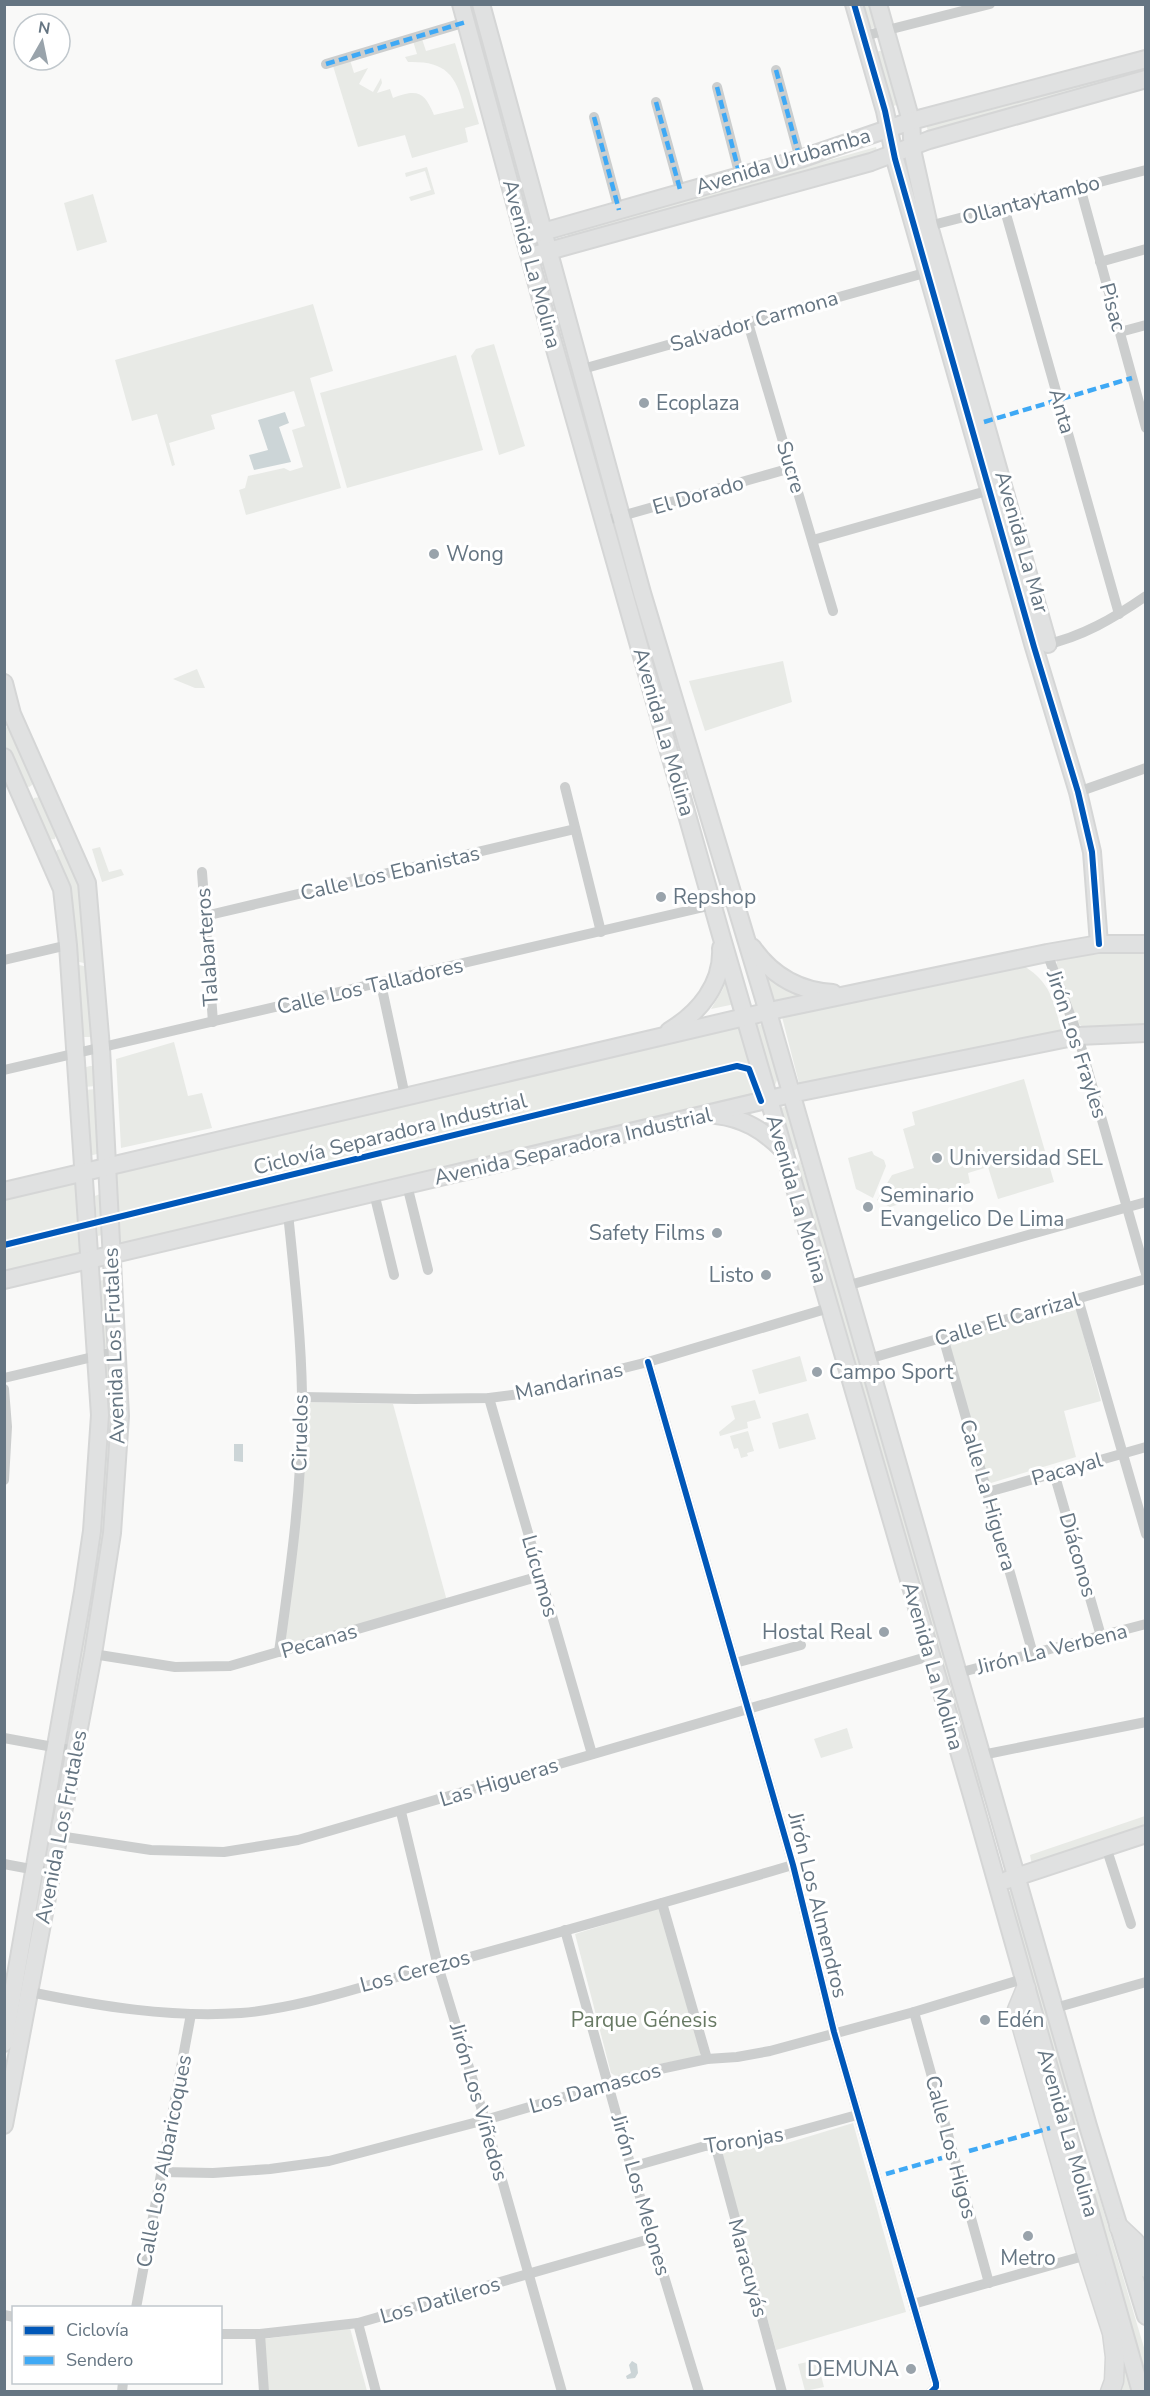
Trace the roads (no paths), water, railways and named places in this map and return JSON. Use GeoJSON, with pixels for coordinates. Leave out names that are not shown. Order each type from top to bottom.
{"type":"FeatureCollection","features":[{"type":"Feature","properties":{"kind":"main road","name":"Avenida La Molina"},"geometry":{"type":"LineString","coordinates":[[461,4],[524,237],[612,519],[649,616],[744,931],[1088,2126],[1146,2316]]}},
{"type":"Feature","properties":{"kind":"main road","name":"Avenida La Molina"},"geometry":{"type":"LineString","coordinates":[[481,4],[579,370],[632,621],[768,1100],[973,1799],[1080,2174],[1104,2286],[1141,2391]]}},
{"type":"Feature","properties":{"kind":"main road","name":"Avenida La Mar"},"geometry":{"type":"LineString","coordinates":[[854,4],[894,152],[922,227],[1041,646],[1092,852],[1099,944]]}},
{"type":"Feature","properties":{"kind":"main road","name":"Avenida La Mar"},"geometry":{"type":"LineString","coordinates":[[878,4],[911,120],[928,272],[990,490],[1041,646]]}},
{"type":"Feature","properties":{"kind":"main road","name":"Avenida Urubamba"},"geometry":{"type":"LineString","coordinates":[[524,237],[800,159],[911,120],[1146,59]]}},
{"type":"Feature","properties":{"kind":"main road","name":"Avenida Urubamba"},"geometry":{"type":"LineString","coordinates":[[530,256],[871,162],[913,145],[1146,79]]}},
{"type":"Feature","properties":{"kind":"main road"},"geometry":{"type":"LineString","coordinates":[[498,136],[515,131]]}},
{"type":"Feature","properties":{"kind":"main road"},"geometry":{"type":"LineString","coordinates":[[632,621],[649,616]]}},
{"type":"Feature","properties":{"kind":"main road","name":"Avenida Los Frutales"},"geometry":{"type":"LineString","coordinates":[[4,683],[12,714],[87,883],[101,1048],[120,1416],[112,1533],[93,1654],[59,1836],[44,1871],[9,2047],[4,2125]]}},
{"type":"Feature","properties":{"kind":"main road","name":"Avenida Los Frutales"},"geometry":{"type":"LineString","coordinates":[[4,757],[62,889],[69,945],[77,1054],[100,1415],[92,1531],[58,1748],[30,1992],[9,2047]]}},
{"type":"Feature","properties":{"kind":"main road"},"geometry":{"type":"LineString","coordinates":[[675,770],[694,765]]}},
{"type":"Feature","properties":{"kind":"main road"},"geometry":{"type":"LineString","coordinates":[[744,931],[761,960],[785,981],[814,992],[852,994]]}},
{"type":"Feature","properties":{"kind":"main road"},"geometry":{"type":"LineString","coordinates":[[648,1040],[685,1022],[710,992],[720,964],[721,935]]}},
{"type":"Feature","properties":{"kind":"main road"},"geometry":{"type":"LineString","coordinates":[[4,1191],[767,1011],[1047,953],[1099,944],[1146,944]]}},
{"type":"Feature","properties":{"kind":"main road","name":"Avenida Separadora Industrial"},"geometry":{"type":"LineString","coordinates":[[4,1280],[791,1094],[1078,1036],[1146,1033]]}},
{"type":"Feature","properties":{"kind":"main road"},"geometry":{"type":"LineString","coordinates":[[709,1114],[726,1116],[750,1124],[771,1138],[783,1150]]}},
{"type":"Feature","properties":{"kind":"main road"},"geometry":{"type":"LineString","coordinates":[[789,1170],[794,1157],[802,1155],[808,1161],[817,1183]]}},
{"type":"Feature","properties":{"kind":"main road"},"geometry":{"type":"LineString","coordinates":[[973,1799],[983,1804],[988,1802],[992,1792]]}},
{"type":"Feature","properties":{"kind":"main road"},"geometry":{"type":"LineString","coordinates":[[996,1883],[1146,1834]]}},
{"type":"Feature","properties":{"kind":"main road"},"geometry":{"type":"LineString","coordinates":[[990,1861],[1010,1854]]}},
{"type":"Feature","properties":{"kind":"main road"},"geometry":{"type":"LineString","coordinates":[[1024,1984],[1017,2010],[1087,2255],[1104,2286],[1115,2357],[1114,2381],[1110,2391]]}},
{"type":"Feature","properties":{"kind":"main road"},"geometry":{"type":"LineString","coordinates":[[1066,2130],[1066,2125],[1075,2117],[1085,2121],[1088,2126]]}},
{"type":"Feature","properties":{"kind":"main road"},"geometry":{"type":"LineString","coordinates":[[1075,2215],[1080,2174]]}},
{"type":"Feature","properties":{"kind":"main road"},"geometry":{"type":"LineString","coordinates":[[1119,2227],[1135,2242],[1146,2268]]}},
{"type":"Feature","properties":{"kind":"street"},"geometry":{"type":"LineString","coordinates":[[864,36],[990,4]]}},
{"type":"Feature","properties":{"kind":"street"},"geometry":{"type":"LineString","coordinates":[[326,64],[466,22]]}},
{"type":"Feature","properties":{"kind":"street"},"geometry":{"type":"LineString","coordinates":[[776,70],[800,159]]}},
{"type":"Feature","properties":{"kind":"street"},"geometry":{"type":"LineString","coordinates":[[717,87],[740,176]]}},
{"type":"Feature","properties":{"kind":"street"},"geometry":{"type":"LineString","coordinates":[[656,102],[681,193]]}},
{"type":"Feature","properties":{"kind":"street"},"geometry":{"type":"LineString","coordinates":[[594,117],[619,210]]}},
{"type":"Feature","properties":{"kind":"street","name":"Ollantaytambo"},"geometry":{"type":"LineString","coordinates":[[922,227],[1146,170]]}},
{"type":"Feature","properties":{"kind":"street","name":"Pisac"},"geometry":{"type":"LineString","coordinates":[[1080,187],[1143,407],[1146,428]]}},
{"type":"Feature","properties":{"kind":"street","name":"Anta"},"geometry":{"type":"LineString","coordinates":[[1004,207],[1119,615]]}},
{"type":"Feature","properties":{"kind":"street"},"geometry":{"type":"LineString","coordinates":[[1100,262],[1146,249]]}},
{"type":"Feature","properties":{"kind":"street","name":"Salvador Carmona"},"geometry":{"type":"LineString","coordinates":[[579,370],[928,272]]}},
{"type":"Feature","properties":{"kind":"street","name":"Sucre"},"geometry":{"type":"LineString","coordinates":[[748,323],[833,611]]}},
{"type":"Feature","properties":{"kind":"street"},"geometry":{"type":"LineString","coordinates":[[1120,332],[1146,326]]}},
{"type":"Feature","properties":{"kind":"street","name":"El Dorado"},"geometry":{"type":"LineString","coordinates":[[612,519],[791,468]]}},
{"type":"Feature","properties":{"kind":"street"},"geometry":{"type":"LineString","coordinates":[[813,540],[990,490]]}},
{"type":"Feature","properties":{"kind":"street"},"geometry":{"type":"LineString","coordinates":[[1041,646],[1091,630],[1119,615],[1146,596]]}},
{"type":"Feature","properties":{"kind":"street"},"geometry":{"type":"LineString","coordinates":[[1078,792],[1146,768]]}},
{"type":"Feature","properties":{"kind":"street"},"geometry":{"type":"LineString","coordinates":[[564,787],[601,932]]}},
{"type":"Feature","properties":{"kind":"street","name":"Calle Los Ebanistas"},"geometry":{"type":"LineString","coordinates":[[205,916],[575,829]]}},
{"type":"Feature","properties":{"kind":"street","name":"Talabarteros"},"geometry":{"type":"LineString","coordinates":[[202,872],[213,1022]]}},
{"type":"Feature","properties":{"kind":"street","name":"Calle Los Talladores"},"geometry":{"type":"LineString","coordinates":[[4,1070],[734,900]]}},
{"type":"Feature","properties":{"kind":"street"},"geometry":{"type":"LineString","coordinates":[[4,960],[69,945]]}},
{"type":"Feature","properties":{"kind":"street","name":"Jirón Los Frayles"},"geometry":{"type":"LineString","coordinates":[[1047,953],[1078,1036],[1146,1274]]}},
{"type":"Feature","properties":{"kind":"street"},"geometry":{"type":"LineString","coordinates":[[381,984],[405,1096]]}},
{"type":"Feature","properties":{"kind":"street"},"geometry":{"type":"LineString","coordinates":[[407,1185],[428,1270]]}},
{"type":"Feature","properties":{"kind":"street"},"geometry":{"type":"LineString","coordinates":[[374,1193],[394,1275]]}},
{"type":"Feature","properties":{"kind":"street"},"geometry":{"type":"LineString","coordinates":[[846,1286],[1146,1202]]}},
{"type":"Feature","properties":{"kind":"street","name":"Ciruelos"},"geometry":{"type":"LineString","coordinates":[[279,1652],[297,1504],[302,1397],[288,1213]]}},
{"type":"Feature","properties":{"kind":"street","name":"Calle El Carrizal"},"geometry":{"type":"LineString","coordinates":[[868,1359],[1146,1279]]}},
{"type":"Feature","properties":{"kind":"street"},"geometry":{"type":"LineString","coordinates":[[1078,1299],[1146,1534]]}},
{"type":"Feature","properties":{"kind":"street","name":"Mandarinas"},"geometry":{"type":"LineString","coordinates":[[302,1397],[489,1398],[552,1387],[648,1362],[829,1308]]}},
{"type":"Feature","properties":{"kind":"street","name":"Calle La Higuera"},"geometry":{"type":"LineString","coordinates":[[943,1337],[1033,1654]]}},
{"type":"Feature","properties":{"kind":"street"},"geometry":{"type":"LineString","coordinates":[[4,1378],[118,1351]]}},
{"type":"Feature","properties":{"kind":"street","name":"Jirón Los Almendros"},"geometry":{"type":"LineString","coordinates":[[648,1362],[793,1865],[834,2032],[913,2304],[934,2389]]}},
{"type":"Feature","properties":{"kind":"street"},"geometry":{"type":"LineString","coordinates":[[4,1389],[8,1427],[4,1479]]}},
{"type":"Feature","properties":{"kind":"street","name":"Lúcumos"},"geometry":{"type":"LineString","coordinates":[[489,1398],[592,1754]]}},
{"type":"Feature","properties":{"kind":"street","name":"Pacayal"},"geometry":{"type":"LineString","coordinates":[[988,1492],[1146,1447]]}},
{"type":"Feature","properties":{"kind":"street","name":"Diáconos"},"geometry":{"type":"LineString","coordinates":[[1054,1473],[1101,1636]]}},
{"type":"Feature","properties":{"kind":"street","name":"Pecanas"},"geometry":{"type":"LineString","coordinates":[[93,1654],[175,1668],[230,1666],[540,1576]]}},
{"type":"Feature","properties":{"kind":"street","name":"Jirón La Verbena"},"geometry":{"type":"LineString","coordinates":[[958,1673],[1146,1624]]}},
{"type":"Feature","properties":{"kind":"street"},"geometry":{"type":"LineString","coordinates":[[735,1663],[801,1645]]}},
{"type":"Feature","properties":{"kind":"street","name":"Las Higueras"},"geometry":{"type":"LineString","coordinates":[[59,1836],[151,1850],[224,1852],[298,1840],[401,1812],[930,1656]]}},
{"type":"Feature","properties":{"kind":"street"},"geometry":{"type":"LineString","coordinates":[[982,1755],[1146,1722]]}},
{"type":"Feature","properties":{"kind":"street"},"geometry":{"type":"LineString","coordinates":[[4,1738],[75,1751]]}},
{"type":"Feature","properties":{"kind":"street","name":"Jirón Los Viñedos"},"geometry":{"type":"LineString","coordinates":[[401,1812],[438,1966],[485,2120],[562,2391]]}},
{"type":"Feature","properties":{"kind":"street"},"geometry":{"type":"LineString","coordinates":[[1106,1847],[1131,1923]]}},
{"type":"Feature","properties":{"kind":"street"},"geometry":{"type":"LineString","coordinates":[[4,1864],[44,1871]]}},
{"type":"Feature","properties":{"kind":"street","name":"Los Cerezos"},"geometry":{"type":"LineString","coordinates":[[30,1992],[110,2006],[191,2014],[242,2013],[291,2005],[438,1966],[793,1865]]}},
{"type":"Feature","properties":{"kind":"street"},"geometry":{"type":"LineString","coordinates":[[662,1903],[707,2059]]}},
{"type":"Feature","properties":{"kind":"street","name":"Jirón Los Melones"},"geometry":{"type":"LineString","coordinates":[[566,1930],[631,2167],[699,2391]]}},
{"type":"Feature","properties":{"kind":"street","name":"Los Damascos"},"geometry":{"type":"LineString","coordinates":[[162,2172],[213,2173],[270,2169],[329,2161],[485,2120],[660,2068],[770,2051],[834,2032],[1024,1984]]}},
{"type":"Feature","properties":{"kind":"street"},"geometry":{"type":"LineString","coordinates":[[1055,2008],[1145,1985]]}},
{"type":"Feature","properties":{"kind":"street","name":"Calle Los Higos"},"geometry":{"type":"LineString","coordinates":[[914,2012],[989,2283]]}},
{"type":"Feature","properties":{"kind":"street","name":"Calle Los Albaricoques"},"geometry":{"type":"LineString","coordinates":[[136,2306],[191,2014]]}},
{"type":"Feature","properties":{"kind":"street","name":"Toronjas"},"geometry":{"type":"LineString","coordinates":[[631,2167],[693,2148],[766,2140],[857,2115]]}},
{"type":"Feature","properties":{"kind":"street","name":"Maracuyás"},"geometry":{"type":"LineString","coordinates":[[715,2144],[782,2391]]}},
{"type":"Feature","properties":{"kind":"street","name":"Los Datileros"},"geometry":{"type":"LineString","coordinates":[[222,2334],[260,2334],[358,2323],[653,2238]]}},
{"type":"Feature","properties":{"kind":"street"},"geometry":{"type":"LineString","coordinates":[[913,2304],[1087,2255]]}},
{"type":"Feature","properties":{"kind":"street"},"geometry":{"type":"LineString","coordinates":[[358,2323],[376,2391]]}},
{"type":"Feature","properties":{"kind":"street"},"geometry":{"type":"LineString","coordinates":[[260,2334],[264,2391]]}},
{"type":"Feature","properties":{"kind":"place","name":"Ecoplaza"},"geometry":{"type":"Point","coordinates":[644,403]}},
{"type":"Feature","properties":{"kind":"place","name":"Wong"},"geometry":{"type":"Point","coordinates":[434,554]}},
{"type":"Feature","properties":{"kind":"place","name":"Repshop"},"geometry":{"type":"Point","coordinates":[661,897]}},
{"type":"Feature","properties":{"kind":"place","name":"Universidad SEL"},"geometry":{"type":"Point","coordinates":[937,1158]}},
{"type":"Feature","properties":{"kind":"place","name":"Seminario Evangelico De Lima"},"geometry":{"type":"Point","coordinates":[868,1207]}},
{"type":"Feature","properties":{"kind":"place","name":"Safety Films"},"geometry":{"type":"Point","coordinates":[717,1233]}},
{"type":"Feature","properties":{"kind":"place","name":"Listo"},"geometry":{"type":"Point","coordinates":[766,1275]}},
{"type":"Feature","properties":{"kind":"place","name":"Campo Sport"},"geometry":{"type":"Point","coordinates":[817,1372]}},
{"type":"Feature","properties":{"kind":"place","name":"Hostal Real"},"geometry":{"type":"Point","coordinates":[884,1632]}},
{"type":"Feature","properties":{"kind":"place","name":"Edén"},"geometry":{"type":"Point","coordinates":[985,2020]}},
{"type":"Feature","properties":{"kind":"place","name":"Metro"},"geometry":{"type":"Point","coordinates":[1028,2236]}},
{"type":"Feature","properties":{"kind":"place","name":"DEMUNA"},"geometry":{"type":"Point","coordinates":[911,2369]}},
{"type":"Feature","properties":{"kind":"park label","name":"Parque Génesis"},"geometry":{"type":"Point","coordinates":[644,2020]}}]}
